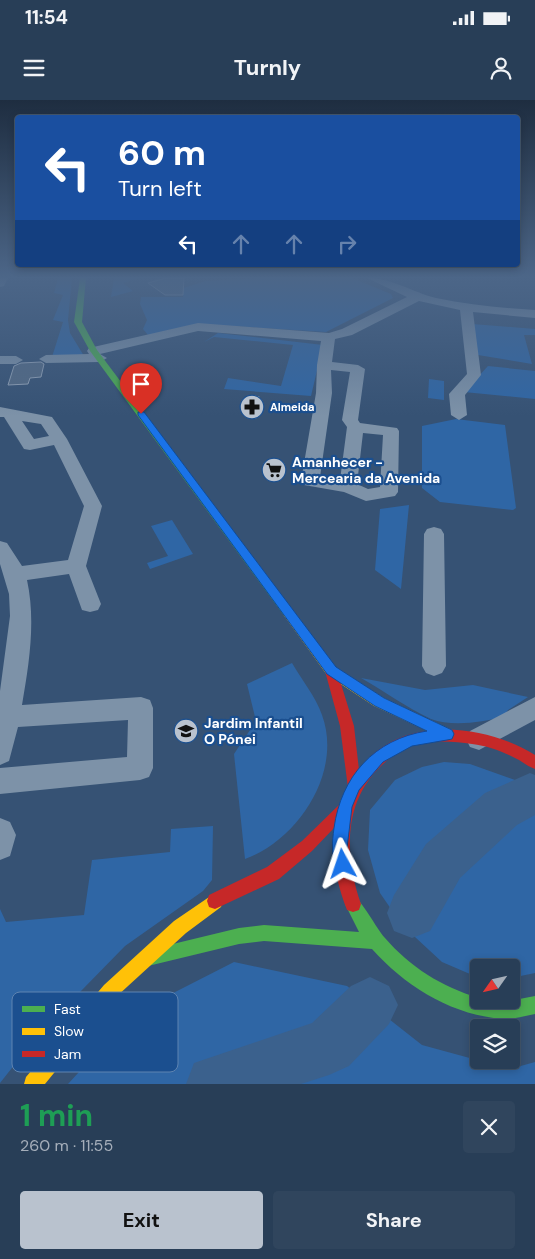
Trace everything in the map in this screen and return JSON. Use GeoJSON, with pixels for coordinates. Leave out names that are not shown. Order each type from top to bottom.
{"type":"FeatureCollection","features":[{"type":"Feature","properties":{"kind":"main road"},"geometry":{"type":"LineString","coordinates":[[79,324],[97,355],[331,671],[347,726],[354,786]]}},
{"type":"Feature","properties":{"kind":"main road"},"geometry":{"type":"LineString","coordinates":[[331,671],[379,702],[447,734]]}},
{"type":"Feature","properties":{"kind":"main road"},"geometry":{"type":"LineString","coordinates":[[535,763],[507,747],[479,738],[447,734],[410,740],[378,758],[354,786],[345,807],[340,848],[350,895],[375,941],[412,977],[457,1001],[505,1010],[535,1005]]}},
{"type":"Feature","properties":{"kind":"main road"},"geometry":{"type":"LineString","coordinates":[[109,992],[199,911],[219,898],[273,873],[307,846],[345,807]]}},
{"type":"Feature","properties":{"kind":"main road"},"geometry":{"type":"LineString","coordinates":[[148,958],[239,936],[264,933],[375,941]]}},
{"type":"Feature","properties":{"kind":"main road"},"geometry":{"type":"LineString","coordinates":[[33,1084],[43,1072]]}},
{"type":"Feature","properties":{"kind":"street"},"geometry":{"type":"LineString","coordinates":[[46,359],[97,355],[198,327],[329,337],[348,332],[364,324]]}},
{"type":"Feature","properties":{"kind":"street"},"geometry":{"type":"LineString","coordinates":[[460,415],[457,394],[474,375],[468,324]]}},
{"type":"Feature","properties":{"kind":"street"},"geometry":{"type":"LineString","coordinates":[[329,337],[324,365],[324,389],[310,481],[348,487],[366,495],[389,492],[391,431],[355,427]]}},
{"type":"Feature","properties":{"kind":"street"},"geometry":{"type":"LineString","coordinates":[[0,360],[16,360]]}},
{"type":"Feature","properties":{"kind":"street"},"geometry":{"type":"LineString","coordinates":[[324,365],[358,369],[350,420],[355,427],[348,487]]}},
{"type":"Feature","properties":{"kind":"street"},"geometry":{"type":"LineString","coordinates":[[324,389],[355,391]]}},
{"type":"Feature","properties":{"kind":"street"},"geometry":{"type":"LineString","coordinates":[[5,413],[30,445],[59,439]]}},
{"type":"Feature","properties":{"kind":"street"},"geometry":{"type":"LineString","coordinates":[[5,413],[46,420],[59,439],[93,506],[76,566],[90,604]]}},
{"type":"Feature","properties":{"kind":"street"},"geometry":{"type":"LineString","coordinates":[[434,534],[434,666]]}},
{"type":"Feature","properties":{"kind":"street"},"geometry":{"type":"LineString","coordinates":[[0,548],[15,574],[21,617],[16,663],[0,753]]}},
{"type":"Feature","properties":{"kind":"street"},"geometry":{"type":"LineString","coordinates":[[15,574],[76,566]]}},
{"type":"Feature","properties":{"kind":"street"},"geometry":{"type":"LineString","coordinates":[[6,717],[141,708],[140,768],[7,780]]}},
{"type":"Feature","properties":{"kind":"street"},"geometry":{"type":"LineString","coordinates":[[479,738],[535,708]]}},
{"type":"Feature","properties":{"kind":"street"},"geometry":{"type":"LineString","coordinates":[[0,832],[2,835],[0,846]]}},
{"type":"Feature","properties":{"kind":"shaded area"},"geometry":{"type":"Polygon","coordinates":[[[62,324],[69,324],[70,333],[84,356],[52,357],[62,324]]]}},
{"type":"Feature","properties":{"kind":"shaded area"},"geometry":{"type":"Polygon","coordinates":[[[145,324],[342,324],[326,332],[199,324],[148,335],[143,329],[145,324]]]}},
{"type":"Feature","properties":{"kind":"shaded area"},"geometry":{"type":"Polygon","coordinates":[[[472,324],[535,329],[535,335],[524,335],[532,364],[478,355],[472,324]]]}},
{"type":"Feature","properties":{"kind":"shaded area"},"geometry":{"type":"Polygon","coordinates":[[[218,333],[323,345],[311,396],[224,389],[228,378],[281,386],[293,345],[214,337],[204,342],[218,333]]]}},
{"type":"Feature","properties":{"kind":"shaded area"},"geometry":{"type":"Polygon","coordinates":[[[488,366],[535,371],[535,399],[464,392],[488,366]]]}},
{"type":"Feature","properties":{"kind":"shaded area"},"geometry":{"type":"Polygon","coordinates":[[[429,379],[444,381],[444,400],[428,398],[429,379]]]}},
{"type":"Feature","properties":{"kind":"shaded area"},"geometry":{"type":"Polygon","coordinates":[[[456,419],[505,425],[516,508],[513,510],[440,502],[422,488],[422,426],[456,419]]]}},
{"type":"Feature","properties":{"kind":"shaded area"},"geometry":{"type":"Polygon","coordinates":[[[409,505],[401,589],[375,570],[380,509],[409,505]]]}},
{"type":"Feature","properties":{"kind":"shaded area"},"geometry":{"type":"Polygon","coordinates":[[[172,520],[193,554],[150,569],[147,563],[168,556],[151,526],[172,520]]]}},
{"type":"Feature","properties":{"kind":"shaded area"},"geometry":{"type":"Polygon","coordinates":[[[292,663],[322,715],[327,737],[326,759],[321,781],[311,801],[298,820],[264,850],[245,859],[234,754],[256,721],[247,684],[292,663]]]}},
{"type":"Feature","properties":{"kind":"shaded area"},"geometry":{"type":"Polygon","coordinates":[[[361,678],[425,690],[473,685],[528,697],[508,710],[503,717],[477,722],[448,723],[422,715],[361,678]]]}},
{"type":"Feature","properties":{"kind":"shaded area"},"geometry":{"type":"Polygon","coordinates":[[[444,762],[470,764],[515,780],[535,800],[535,973],[520,976],[520,959],[470,959],[470,974],[442,962],[402,925],[380,893],[368,850],[370,810],[395,780],[422,767],[444,762]]]}},
{"type":"Feature","properties":{"kind":"shaded area"},"geometry":{"type":"Polygon","coordinates":[[[213,826],[212,880],[203,891],[125,946],[80,992],[12,992],[12,1068],[0,1083],[0,909],[6,922],[84,915],[92,860],[170,852],[171,829],[213,826]]]}},
{"type":"Feature","properties":{"kind":"shaded area"},"geometry":{"type":"Polygon","coordinates":[[[234,962],[347,986],[422,1045],[470,1058],[470,1069],[520,1069],[520,1066],[535,1062],[535,1084],[68,1084],[79,1072],[178,1072],[178,992],[175,992],[234,962]]]}},
{"type":"Feature","properties":{"kind":"building"},"geometry":{"type":"Polygon","coordinates":[[[41,362],[44,364],[41,377],[30,378],[28,384],[8,385],[14,366],[21,363],[41,362]]]}},
{"type":"Feature","properties":{"kind":"waterway"},"geometry":{"type":"LineString","coordinates":[[412,913],[443,861],[501,809],[530,794]]}},
{"type":"Feature","properties":{"kind":"waterway"},"geometry":{"type":"LineString","coordinates":[[215,1084],[329,1046],[370,1005]]}},
{"type":"Feature","properties":{"kind":"traffic: fast"},"geometry":{"type":"LineString","coordinates":[[79,324],[94,351],[289,614]]}},
{"type":"Feature","properties":{"kind":"traffic: fast"},"geometry":{"type":"LineString","coordinates":[[353,904],[364,925],[396,962],[436,990],[458,1000],[481,1007],[509,1010],[535,1005]]}},
{"type":"Feature","properties":{"kind":"traffic: fast"},"geometry":{"type":"LineString","coordinates":[[148,958],[239,936],[264,933],[375,941]]}},
{"type":"Feature","properties":{"kind":"traffic: slow"},"geometry":{"type":"LineString","coordinates":[[289,614],[331,671],[379,702],[447,734]]}},
{"type":"Feature","properties":{"kind":"traffic: slow"},"geometry":{"type":"LineString","coordinates":[[109,992],[180,927],[215,901]]}},
{"type":"Feature","properties":{"kind":"traffic: slow"},"geometry":{"type":"LineString","coordinates":[[33,1084],[43,1072]]}},
{"type":"Feature","properties":{"kind":"traffic: jam"},"geometry":{"type":"LineString","coordinates":[[331,671],[347,726],[354,786]]}},
{"type":"Feature","properties":{"kind":"traffic: jam"},"geometry":{"type":"LineString","coordinates":[[353,904],[345,881],[341,857],[342,833],[346,810],[355,788],[369,768],[386,752],[411,739],[459,736],[486,740],[498,744],[523,755],[535,763]]}},
{"type":"Feature","properties":{"kind":"traffic: jam"},"geometry":{"type":"LineString","coordinates":[[215,901],[273,873],[307,846],[345,807]]}},
{"type":"Feature","properties":{"kind":"place","name":"Almeida"},"geometry":{"type":"Point","coordinates":[252,407]}},
{"type":"Feature","properties":{"kind":"place","name":"Amanhecer - Mercearia da Avenida"},"geometry":{"type":"Point","coordinates":[274,470]}},
{"type":"Feature","properties":{"kind":"place","name":"Jardim Infantil O Pónei"},"geometry":{"type":"Point","coordinates":[186,731]}},
{"type":"Feature","properties":{"kind":"route"},"geometry":{"type":"LineString","coordinates":[[141,414],[331,671],[379,702],[447,734],[410,740],[378,758],[354,786],[345,807],[340,848],[343,864]]}}]}
